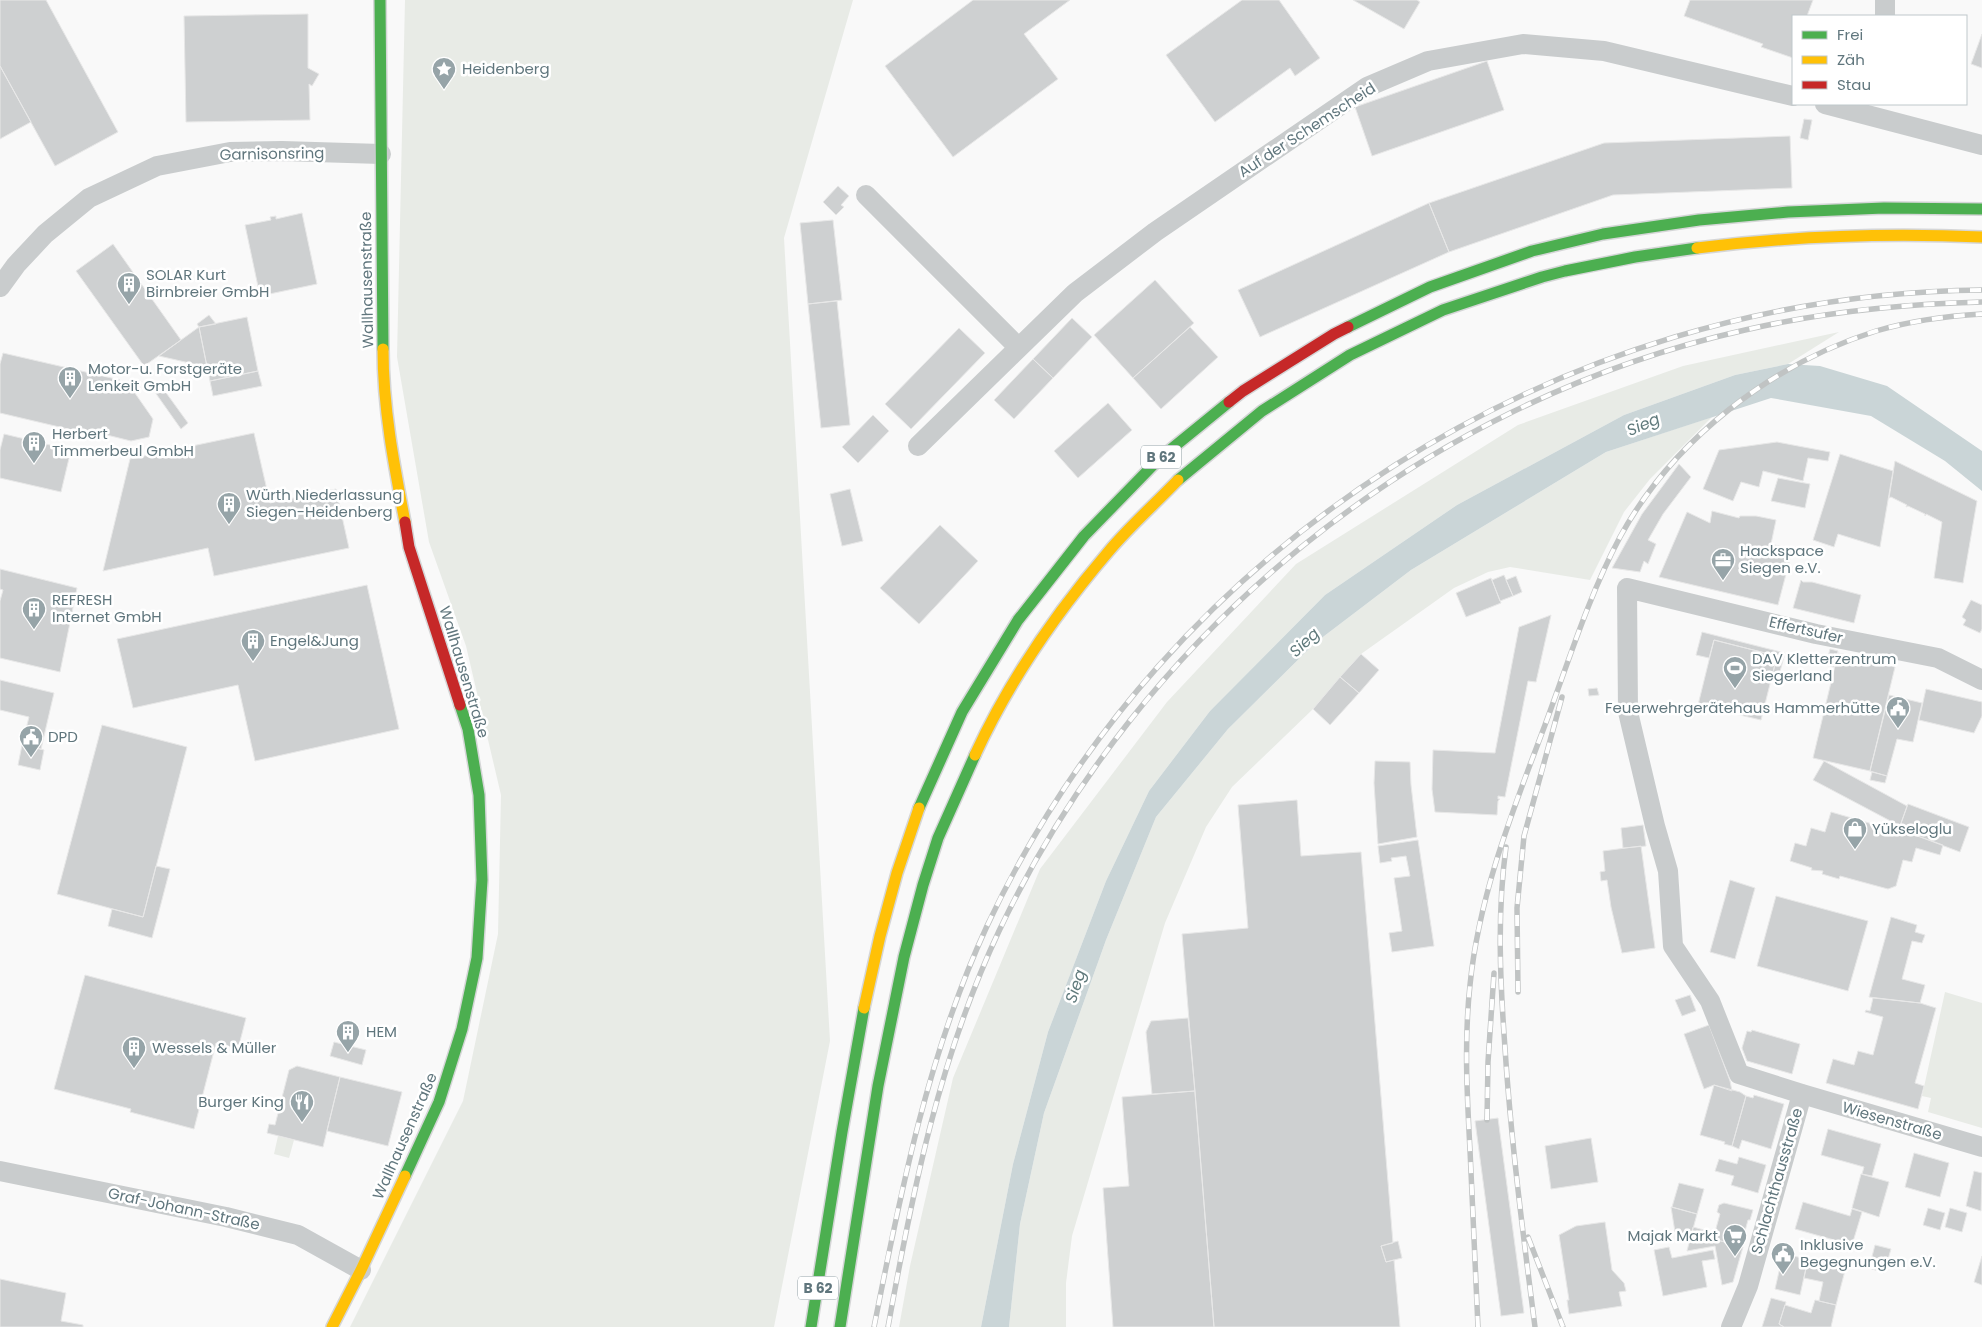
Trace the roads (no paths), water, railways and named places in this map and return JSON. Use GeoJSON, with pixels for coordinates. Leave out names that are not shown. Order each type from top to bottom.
{"type":"FeatureCollection","features":[{"type":"Feature","properties":{"kind":"main road","name":"Wallhausenstraße"},"geometry":{"type":"LineString","coordinates":[[332,1327],[361,1270],[439,1102],[462,1029],[477,958],[482,880],[479,795],[468,729],[409,547],[392,453],[383,379],[380,0]]}},
{"type":"Feature","properties":{"kind":"main road","name":"B 62"},"geometry":{"type":"LineString","coordinates":[[811,1327],[850,1083],[885,916],[900,861],[920,807],[942,755],[968,703],[1028,606],[1100,517],[1140,476],[1182,438],[1227,402],[1274,369],[1322,339],[1373,312],[1425,288],[1478,268],[1588,237],[1644,226],[1783,211],[1865,207],[1982,209]]}},
{"type":"Feature","properties":{"kind":"main road","name":"B 62"},"geometry":{"type":"LineString","coordinates":[[840,1327],[880,1077],[911,923],[945,817],[967,766],[992,716],[1020,668],[1078,586],[1120,536],[1159,496],[1200,459],[1244,424],[1289,392],[1336,363],[1377,341],[1436,314],[1487,294],[1540,277],[1648,254],[1785,239],[1865,235],[1982,237]]}},
{"type":"Feature","properties":{"kind":"street"},"geometry":{"type":"LineString","coordinates":[[1885,0],[1885,15]]}},
{"type":"Feature","properties":{"kind":"street","name":"Auf der Schemscheid"},"geometry":{"type":"LineString","coordinates":[[918,446],[1075,293],[1154,232],[1367,87],[1428,61],[1523,44],[1604,51],[1792,96]]}},
{"type":"Feature","properties":{"kind":"street"},"geometry":{"type":"LineString","coordinates":[[1834,105],[1880,110],[1982,145]]}},
{"type":"Feature","properties":{"kind":"street","name":"Garnisonsring"},"geometry":{"type":"LineString","coordinates":[[0,287],[16,265],[45,234],[89,198],[158,166],[230,152],[282,151],[381,154]]}},
{"type":"Feature","properties":{"kind":"street"},"geometry":{"type":"LineString","coordinates":[[866,195],[1018,347]]}},
{"type":"Feature","properties":{"kind":"street","name":"Effertsufer"},"geometry":{"type":"LineString","coordinates":[[1627,588],[1816,634],[1938,658],[1982,680]]}},
{"type":"Feature","properties":{"kind":"street","name":"Schlachthausstraße"},"geometry":{"type":"LineString","coordinates":[[1627,588],[1628,712],[1655,826],[1668,871],[1673,946],[1710,1001],[1739,1074],[1802,1094],[1748,1286],[1731,1327]]}},
{"type":"Feature","properties":{"kind":"street","name":"Wiesenstraße"},"geometry":{"type":"LineString","coordinates":[[1802,1094],[1982,1147]]}},
{"type":"Feature","properties":{"kind":"street","name":"Graf-Johann-Straße"},"geometry":{"type":"LineString","coordinates":[[0,1171],[226,1217],[298,1236],[361,1270]]}},
{"type":"Feature","properties":{"kind":"water","name":"Sieg"},"geometry":{"type":"Polygon","coordinates":[[[1788,364],[1820,366],[1887,386],[1982,451],[1982,491],[1945,461],[1871,416],[1771,398],[1606,452],[1411,570],[1315,643],[1228,729],[1156,817],[1106,940],[1044,1113],[1020,1224],[1009,1327],[981,1327],[1013,1164],[1048,1032],[1106,881],[1149,791],[1210,711],[1325,595],[1457,505],[1624,415],[1735,375],[1788,364]]]}},
{"type":"Feature","properties":{"kind":"railway"},"geometry":{"type":"LineString","coordinates":[[874,1327],[906,1174],[932,1073],[966,974],[987,926],[1064,789],[1159,666],[1269,558],[1394,466],[1529,392],[1674,337],[1826,303],[1982,290]]}},
{"type":"Feature","properties":{"kind":"railway"},"geometry":{"type":"LineString","coordinates":[[888,1327],[907,1225],[930,1125],[960,1027],[999,931],[1058,822],[1130,721],[1212,628],[1303,545],[1404,473],[1511,413],[1625,364],[1745,330],[1804,318],[1863,310],[1982,302]]}},
{"type":"Feature","properties":{"kind":"railway"},"geometry":{"type":"LineString","coordinates":[[1478,1327],[1467,1068],[1468,1006],[1474,951],[1489,885],[1510,821],[1598,582],[1609,559],[1620,537],[1642,502],[1668,469],[1697,438],[1728,410],[1763,385],[1799,363],[1837,345],[1876,331],[1902,324],[1982,314]]}},
{"type":"Feature","properties":{"kind":"railway"},"geometry":{"type":"LineString","coordinates":[[1518,992],[1517,908],[1524,836],[1562,697]]}},
{"type":"Feature","properties":{"kind":"railway"},"geometry":{"type":"LineString","coordinates":[[1506,847],[1500,922],[1503,1023],[1514,1153],[1535,1327]]}},
{"type":"Feature","properties":{"kind":"railway"},"geometry":{"type":"LineString","coordinates":[[1487,1120],[1488,1062],[1494,973]]}},
{"type":"Feature","properties":{"kind":"railway"},"geometry":{"type":"LineString","coordinates":[[1528,1237],[1563,1327]]}},
{"type":"Feature","properties":{"kind":"place","name":"Heidenberg"},"geometry":{"type":"Point","coordinates":[444,90]}},
{"type":"Feature","properties":{"kind":"place","name":"SOLAR Kurt Birnbreier GmbH"},"geometry":{"type":"Point","coordinates":[129,305]}},
{"type":"Feature","properties":{"kind":"place","name":"Motor-u. Forstgeräte Lenkeit GmbH"},"geometry":{"type":"Point","coordinates":[70,399]}},
{"type":"Feature","properties":{"kind":"place","name":"Herbert Timmerbeul GmbH"},"geometry":{"type":"Point","coordinates":[34,464]}},
{"type":"Feature","properties":{"kind":"place","name":"Würth Niederlassung Siegen-Heidenberg"},"geometry":{"type":"Point","coordinates":[229,525]}},
{"type":"Feature","properties":{"kind":"place","name":"Hackspace Siegen e.V."},"geometry":{"type":"Point","coordinates":[1723,581]}},
{"type":"Feature","properties":{"kind":"place","name":"REFRESH Internet GmbH"},"geometry":{"type":"Point","coordinates":[34,630]}},
{"type":"Feature","properties":{"kind":"place","name":"Engel&Jung"},"geometry":{"type":"Point","coordinates":[253,662]}},
{"type":"Feature","properties":{"kind":"place","name":"DAV Kletterzentrum Siegerland"},"geometry":{"type":"Point","coordinates":[1735,689]}},
{"type":"Feature","properties":{"kind":"place","name":"Feuerwehrgerätehaus Hammerhütte"},"geometry":{"type":"Point","coordinates":[1898,729]}},
{"type":"Feature","properties":{"kind":"place","name":"DPD"},"geometry":{"type":"Point","coordinates":[31,758]}},
{"type":"Feature","properties":{"kind":"place","name":"Yükseloglu"},"geometry":{"type":"Point","coordinates":[1855,850]}},
{"type":"Feature","properties":{"kind":"place","name":"HEM"},"geometry":{"type":"Point","coordinates":[348,1053]}},
{"type":"Feature","properties":{"kind":"place","name":"Wessels & Müller"},"geometry":{"type":"Point","coordinates":[134,1069]}},
{"type":"Feature","properties":{"kind":"place","name":"Burger King"},"geometry":{"type":"Point","coordinates":[302,1123]}},
{"type":"Feature","properties":{"kind":"place","name":"Majak Markt"},"geometry":{"type":"Point","coordinates":[1735,1257]}},
{"type":"Feature","properties":{"kind":"place","name":"Inklusive Begegnungen e.V."},"geometry":{"type":"Point","coordinates":[1783,1275]}}]}
